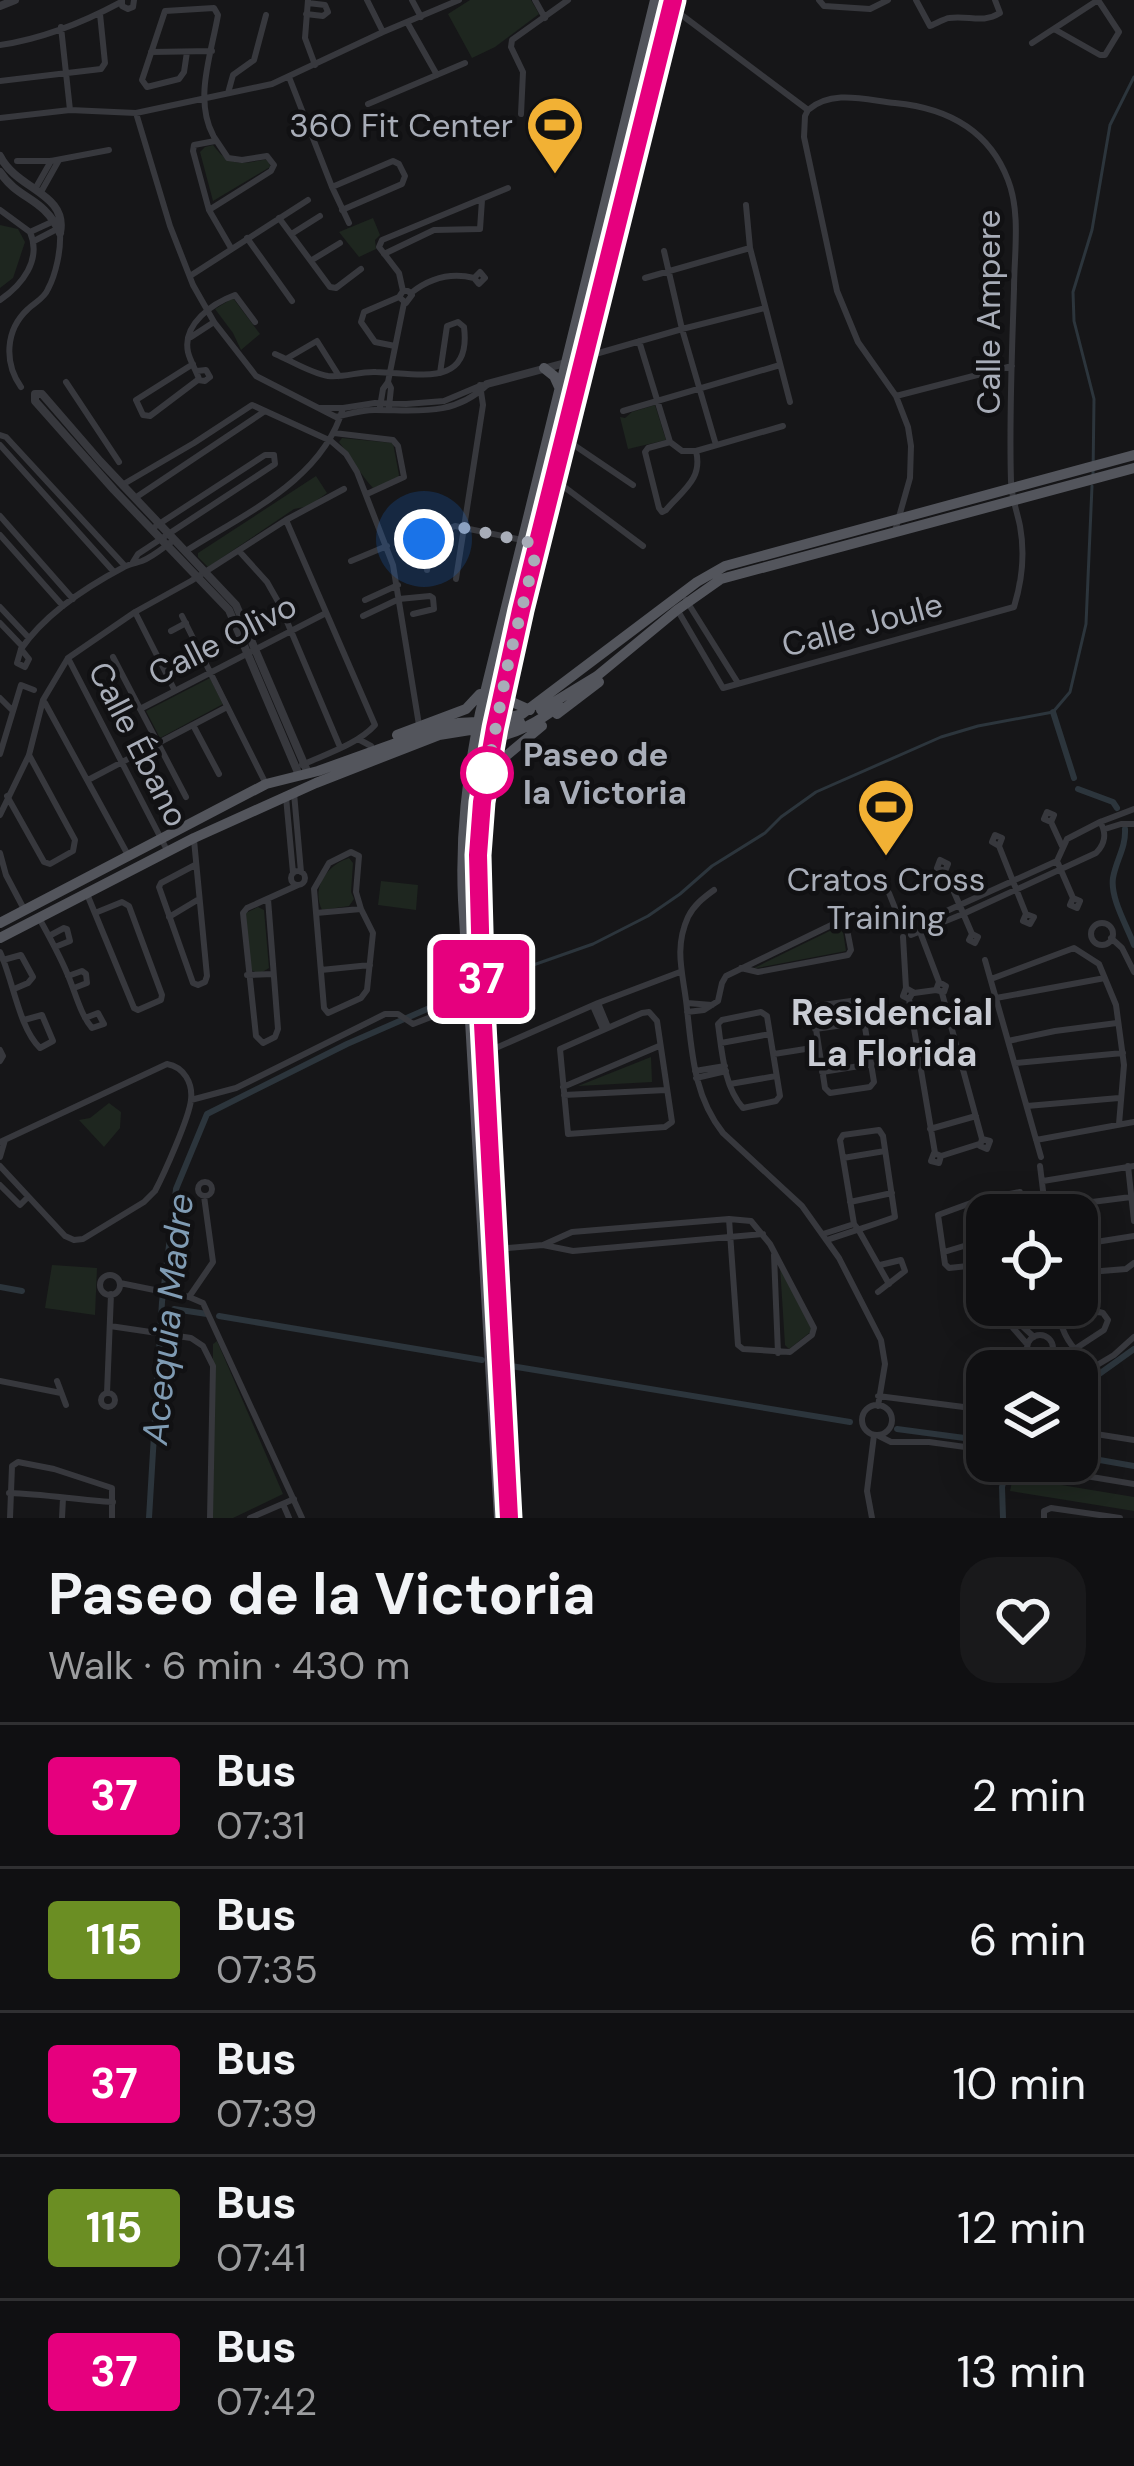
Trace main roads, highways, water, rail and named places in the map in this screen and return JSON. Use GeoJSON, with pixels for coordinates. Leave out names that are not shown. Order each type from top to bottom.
{"type":"FeatureCollection","features":[{"type":"Feature","properties":{"kind":"main road"},"geometry":{"type":"LineString","coordinates":[[479,1055],[470,1002],[461,851],[470,763],[654,3]]}},
{"type":"Feature","properties":{"kind":"main road"},"geometry":{"type":"LineString","coordinates":[[499,1518],[479,1055],[482,802],[541,528],[672,4]]}},
{"type":"Feature","properties":{"kind":"main road"},"geometry":{"type":"LineString","coordinates":[[618,148],[626,158],[634,158]]}},
{"type":"Feature","properties":{"kind":"main road"},"geometry":{"type":"LineString","coordinates":[[614,166],[629,177]]}},
{"type":"Feature","properties":{"kind":"main road"},"geometry":{"type":"LineString","coordinates":[[544,368],[559,387]]}},
{"type":"Feature","properties":{"kind":"main road"},"geometry":{"type":"LineString","coordinates":[[1092,473],[1134,455]]}},
{"type":"Feature","properties":{"kind":"main road"},"geometry":{"type":"LineString","coordinates":[[474,746],[530,710],[652,617],[727,576],[1012,494],[1092,473],[1134,468]]}},
{"type":"Feature","properties":{"kind":"main road"},"geometry":{"type":"LineString","coordinates":[[482,802],[506,756],[607,676],[679,602],[725,566],[898,517],[1012,494]]}},
{"type":"Feature","properties":{"kind":"main road"},"geometry":{"type":"LineString","coordinates":[[526,524],[534,530],[541,528]]}},
{"type":"Feature","properties":{"kind":"main road"},"geometry":{"type":"LineString","coordinates":[[522,540],[536,553]]}},
{"type":"Feature","properties":{"kind":"main road"},"geometry":{"type":"LineString","coordinates":[[0,923],[129,857],[194,838],[266,784],[302,770],[327,767],[428,726],[478,721],[495,729],[520,731],[537,723],[644,630],[652,617]]}},
{"type":"Feature","properties":{"kind":"main road"},"geometry":{"type":"LineString","coordinates":[[580,685],[635,646]]}},
{"type":"Feature","properties":{"kind":"main road"},"geometry":{"type":"LineString","coordinates":[[327,767],[338,758],[472,706],[489,675]]}},
{"type":"Feature","properties":{"kind":"main road"},"geometry":{"type":"LineString","coordinates":[[503,693],[530,710]]}},
{"type":"Feature","properties":{"kind":"main road"},"geometry":{"type":"LineString","coordinates":[[0,938],[207,825],[478,721],[503,693]]}},
{"type":"Feature","properties":{"kind":"main road"},"geometry":{"type":"LineString","coordinates":[[439,735],[460,740],[470,763]]}},
{"type":"Feature","properties":{"kind":"main road"},"geometry":{"type":"LineString","coordinates":[[369,762],[389,745]]}},
{"type":"Feature","properties":{"kind":"main road"},"geometry":{"type":"LineString","coordinates":[[462,826],[471,836],[479,832]]}},
{"type":"Feature","properties":{"kind":"main road"},"geometry":{"type":"LineString","coordinates":[[461,851],[468,847],[478,855]]}},
{"type":"Feature","properties":{"kind":"main road"},"geometry":{"type":"LineString","coordinates":[[489,1249],[509,1518]]}},
{"type":"Feature","properties":{"kind":"waterway"},"geometry":{"type":"LineString","coordinates":[[1093,476],[1094,399],[1074,321],[1073,292],[1092,230],[1110,125],[1134,77]]}},
{"type":"Feature","properties":{"kind":"waterway","name":"Acequia Madre"},"geometry":{"type":"LineString","coordinates":[[496,978],[593,944],[648,916],[816,792],[941,737],[1053,712],[1070,692],[1086,624],[1092,486]]}},
{"type":"Feature","properties":{"kind":"waterway"},"geometry":{"type":"LineString","coordinates":[[1053,712],[1074,778]]}},
{"type":"Feature","properties":{"kind":"waterway"},"geometry":{"type":"LineString","coordinates":[[1078,789],[1113,802],[1117,808]]}},
{"type":"Feature","properties":{"kind":"waterway"},"geometry":{"type":"LineString","coordinates":[[1125,829],[1113,886],[1134,945]]}},
{"type":"Feature","properties":{"kind":"waterway","name":"Acequia Madre"},"geometry":{"type":"LineString","coordinates":[[149,1518],[162,1302],[176,1189],[207,1114],[457,996]]}},
{"type":"Feature","properties":{"kind":"waterway"},"geometry":{"type":"LineString","coordinates":[[0,1287],[22,1291]]}},
{"type":"Feature","properties":{"kind":"waterway"},"geometry":{"type":"LineString","coordinates":[[174,1309],[207,1314]]}},
{"type":"Feature","properties":{"kind":"waterway"},"geometry":{"type":"LineString","coordinates":[[219,1316],[482,1360]]}},
{"type":"Feature","properties":{"kind":"waterway"},"geometry":{"type":"LineString","coordinates":[[1098,1375],[1134,1349]]}},
{"type":"Feature","properties":{"kind":"waterway"},"geometry":{"type":"LineString","coordinates":[[511,1366],[850,1422]]}},
{"type":"Feature","properties":{"kind":"waterway"},"geometry":{"type":"LineString","coordinates":[[897,1429],[966,1438]]}},
{"type":"Feature","properties":{"kind":"waterway"},"geometry":{"type":"LineString","coordinates":[[1098,1460],[1134,1466]]}},
{"type":"Feature","properties":{"kind":"waterway"},"geometry":{"type":"LineString","coordinates":[[1003,1482],[1003,1518]]}},
{"type":"Feature","properties":{"kind":"place","name":"360 Fit Center"},"geometry":{"type":"Point","coordinates":[555,176]}},
{"type":"Feature","properties":{"kind":"place","name":"Paseo de la Victoria"},"geometry":{"type":"Point","coordinates":[487,773]}},
{"type":"Feature","properties":{"kind":"place","name":"Cratos Cross Training"},"geometry":{"type":"Point","coordinates":[886,858]}},
{"type":"Feature","properties":{"kind":"district","name":"Residencial La Florida"},"geometry":{"type":"Point","coordinates":[892,1032]}}]}
